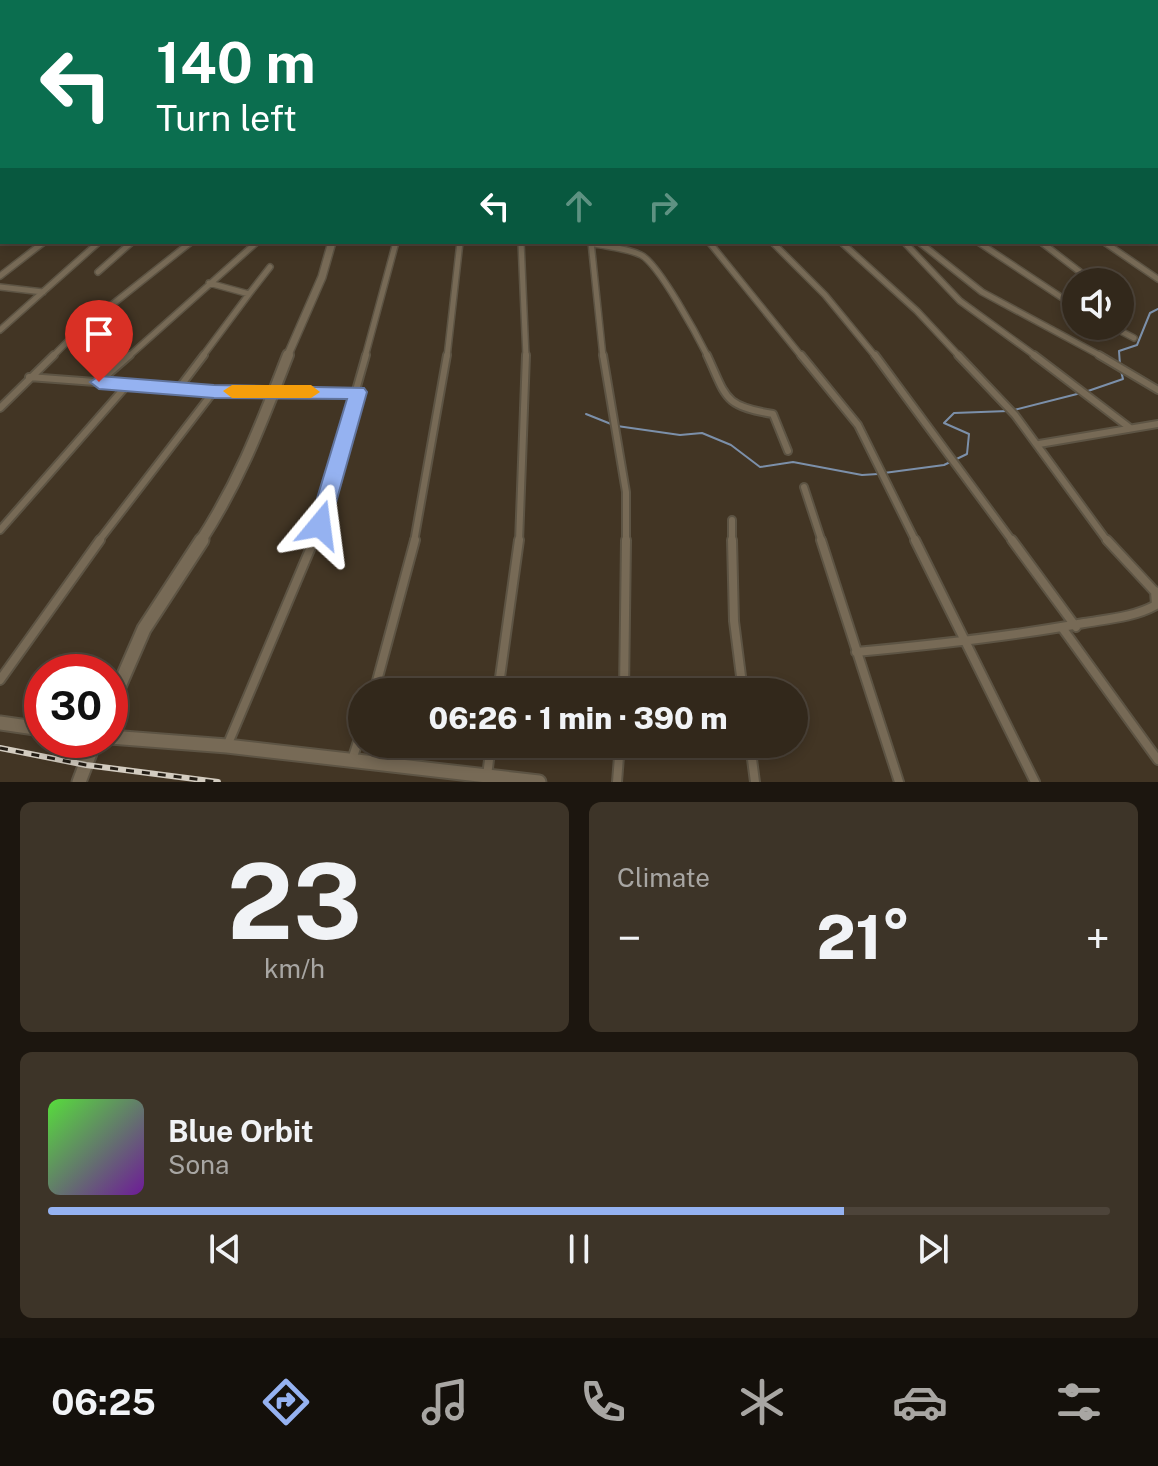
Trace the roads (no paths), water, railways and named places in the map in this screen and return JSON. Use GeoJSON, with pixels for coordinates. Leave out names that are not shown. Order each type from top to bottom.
{"type":"FeatureCollection","features":[{"type":"Feature","properties":{"kind":"main road"},"geometry":{"type":"LineString","coordinates":[[128,666],[144,629],[230,496],[322,277],[331,244]]}},
{"type":"Feature","properties":{"kind":"main road"},"geometry":{"type":"LineString","coordinates":[[0,723],[24,726]]}},
{"type":"Feature","properties":{"kind":"main road"},"geometry":{"type":"LineString","coordinates":[[128,738],[227,746],[539,782]]}},
{"type":"Feature","properties":{"kind":"main road"},"geometry":{"type":"LineString","coordinates":[[79,782],[88,758]]}},
{"type":"Feature","properties":{"kind":"street"},"geometry":{"type":"LineString","coordinates":[[0,276],[41,244]]}},
{"type":"Feature","properties":{"kind":"street"},"geometry":{"type":"LineString","coordinates":[[0,330],[97,244]]}},
{"type":"Feature","properties":{"kind":"street"},"geometry":{"type":"LineString","coordinates":[[98,272],[130,244]]}},
{"type":"Feature","properties":{"kind":"street"},"geometry":{"type":"LineString","coordinates":[[0,408],[75,334],[188,244]]}},
{"type":"Feature","properties":{"kind":"street"},"geometry":{"type":"LineString","coordinates":[[99,382],[255,244]]}},
{"type":"Feature","properties":{"kind":"street"},"geometry":{"type":"LineString","coordinates":[[227,746],[320,525],[395,244]]}},
{"type":"Feature","properties":{"kind":"street"},"geometry":{"type":"LineString","coordinates":[[378,678],[424,505],[449,345],[460,244]]}},
{"type":"Feature","properties":{"kind":"street"},"geometry":{"type":"LineString","coordinates":[[500,678],[519,545],[527,331],[521,244]]}},
{"type":"Feature","properties":{"kind":"street"},"geometry":{"type":"LineString","coordinates":[[591,244],[613,420],[626,492],[624,678]]}},
{"type":"Feature","properties":{"kind":"street"},"geometry":{"type":"LineString","coordinates":[[597,244],[631,250],[652,265],[696,332],[729,401],[743,409],[773,414],[788,451]]}},
{"type":"Feature","properties":{"kind":"street"},"geometry":{"type":"LineString","coordinates":[[710,244],[849,411],[1035,782]]}},
{"type":"Feature","properties":{"kind":"street"},"geometry":{"type":"LineString","coordinates":[[774,244],[825,295],[867,344],[1076,627]]}},
{"type":"Feature","properties":{"kind":"street"},"geometry":{"type":"LineString","coordinates":[[843,244],[917,311],[1007,405],[1039,444],[1115,551],[1157,592],[1156,605],[1146,611],[1076,627],[966,643],[856,652]]}},
{"type":"Feature","properties":{"kind":"street"},"geometry":{"type":"LineString","coordinates":[[906,244],[960,301],[1080,387],[1130,428]]}},
{"type":"Feature","properties":{"kind":"street"},"geometry":{"type":"LineString","coordinates":[[922,244],[982,292],[1128,370],[1158,390]]}},
{"type":"Feature","properties":{"kind":"street"},"geometry":{"type":"LineString","coordinates":[[981,244],[1062,298]]}},
{"type":"Feature","properties":{"kind":"street"},"geometry":{"type":"LineString","coordinates":[[1044,244],[1075,268]]}},
{"type":"Feature","properties":{"kind":"street"},"geometry":{"type":"LineString","coordinates":[[1107,244],[1158,279]]}},
{"type":"Feature","properties":{"kind":"street"},"geometry":{"type":"LineString","coordinates":[[179,388],[270,267]]}},
{"type":"Feature","properties":{"kind":"street"},"geometry":{"type":"LineString","coordinates":[[209,283],[249,294]]}},
{"type":"Feature","properties":{"kind":"street"},"geometry":{"type":"LineString","coordinates":[[0,287],[43,292]]}},
{"type":"Feature","properties":{"kind":"street"},"geometry":{"type":"LineString","coordinates":[[29,377],[214,391],[358,392]]}},
{"type":"Feature","properties":{"kind":"street"},"geometry":{"type":"LineString","coordinates":[[0,530],[128,384]]}},
{"type":"Feature","properties":{"kind":"street"},"geometry":{"type":"LineString","coordinates":[[0,680],[79,567],[214,391]]}},
{"type":"Feature","properties":{"kind":"street"},"geometry":{"type":"LineString","coordinates":[[1039,444],[1158,424]]}},
{"type":"Feature","properties":{"kind":"street"},"geometry":{"type":"LineString","coordinates":[[804,487],[899,782]]}},
{"type":"Feature","properties":{"kind":"street"},"geometry":{"type":"LineString","coordinates":[[732,520],[734,621],[741,678]]}},
{"type":"Feature","properties":{"kind":"street"},"geometry":{"type":"LineString","coordinates":[[1063,629],[1158,760]]}},
{"type":"Feature","properties":{"kind":"street"},"geometry":{"type":"LineString","coordinates":[[487,776],[489,758]]}},
{"type":"Feature","properties":{"kind":"street"},"geometry":{"type":"LineString","coordinates":[[617,782],[619,758]]}},
{"type":"Feature","properties":{"kind":"street"},"geometry":{"type":"LineString","coordinates":[[752,758],[755,782]]}},
{"type":"Feature","properties":{"kind":"waterway"},"geometry":{"type":"LineString","coordinates":[[1120,365],[1119,351],[1137,345],[1150,313],[1158,309]]}},
{"type":"Feature","properties":{"kind":"waterway"},"geometry":{"type":"LineString","coordinates":[[1088,391],[1123,379],[1121,371]]}},
{"type":"Feature","properties":{"kind":"waterway"},"geometry":{"type":"LineString","coordinates":[[1014,410],[1081,393]]}},
{"type":"Feature","properties":{"kind":"waterway"},"geometry":{"type":"LineString","coordinates":[[884,473],[944,465],[967,454],[969,434],[944,423],[954,413],[1008,411]]}},
{"type":"Feature","properties":{"kind":"waterway"},"geometry":{"type":"LineString","coordinates":[[586,414],[611,424]]}},
{"type":"Feature","properties":{"kind":"waterway"},"geometry":{"type":"LineString","coordinates":[[617,426],[680,435],[702,433],[731,445],[760,467],[793,462],[862,475],[878,474]]}},
{"type":"Feature","properties":{"kind":"railway"},"geometry":{"type":"LineString","coordinates":[[0,748],[86,765],[218,782]]}}]}
